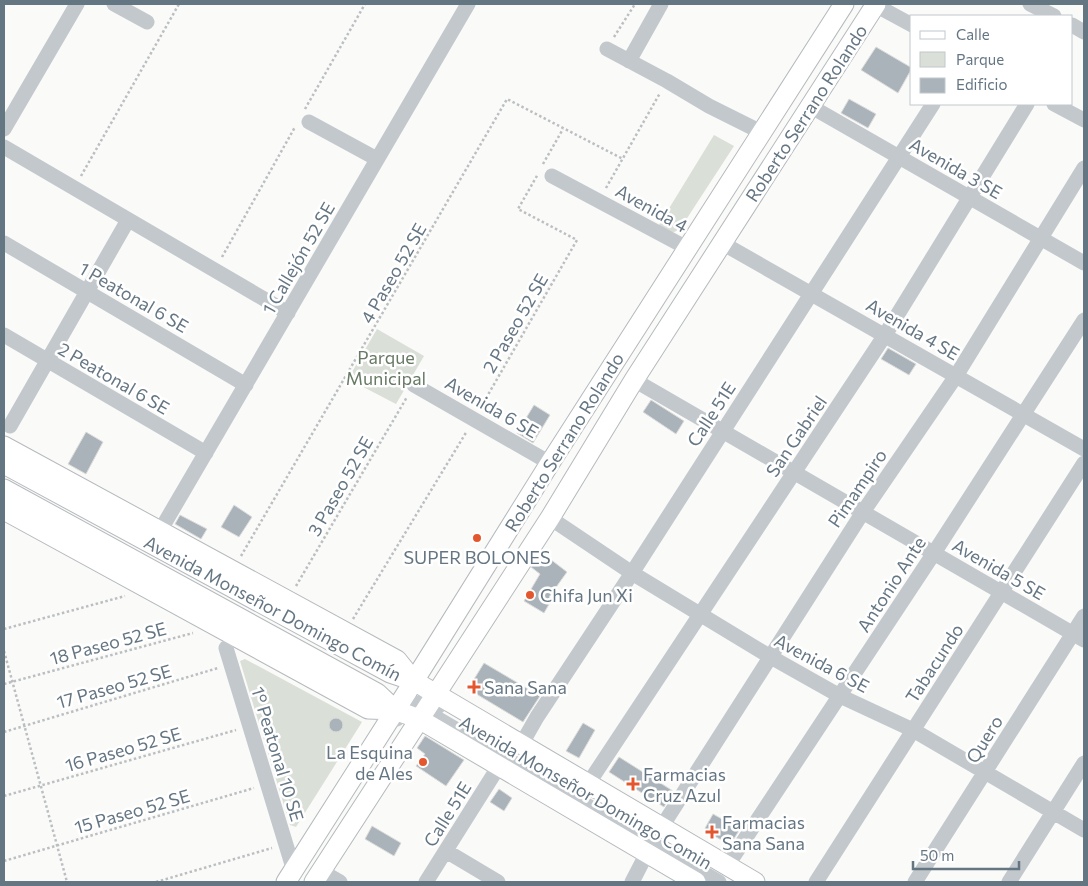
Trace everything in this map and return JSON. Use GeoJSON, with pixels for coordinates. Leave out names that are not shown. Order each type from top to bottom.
{"type":"FeatureCollection","features":[{"type":"Feature","properties":{"kind":"main road","name":"Roberto Serrano Rolando"},"geometry":{"type":"LineString","coordinates":[[294,880],[398,711],[414,681],[550,463],[844,4]]}},
{"type":"Feature","properties":{"kind":"main road","name":"Roberto Serrano Rolando"},"geometry":{"type":"LineString","coordinates":[[318,877],[418,719],[550,518],[634,380],[875,4]]}},
{"type":"Feature","properties":{"kind":"main road","name":"Avenida Monseñor Domingo Comín"},"geometry":{"type":"LineString","coordinates":[[4,446],[77,495],[390,673],[414,681]]}},
{"type":"Feature","properties":{"kind":"main road","name":"Avenida Monseñor Domingo Comín"},"geometry":{"type":"LineString","coordinates":[[4,464],[160,531],[397,660],[414,681]]}},
{"type":"Feature","properties":{"kind":"main road","name":"Avenida Monseñor Domingo Comín"},"geometry":{"type":"LineString","coordinates":[[4,489],[110,558],[148,589],[368,709],[398,711]]}},
{"type":"Feature","properties":{"kind":"main road","name":"Avenida Monseñor Domingo Comín"},"geometry":{"type":"LineString","coordinates":[[4,510],[110,558],[377,693],[398,711]]}},
{"type":"Feature","properties":{"kind":"main road","name":"Avenida Monseñor Domingo Comin"},"geometry":{"type":"LineString","coordinates":[[414,681],[432,698],[521,745],[661,828],[723,874],[755,882]]}},
{"type":"Feature","properties":{"kind":"main road","name":"Avenida Monseñor Domingo Comin"},"geometry":{"type":"LineString","coordinates":[[398,711],[418,719],[696,882]]}},
{"type":"Feature","properties":{"kind":"street"},"geometry":{"type":"LineString","coordinates":[[4,129],[77,4]]}},
{"type":"Feature","properties":{"kind":"street"},"geometry":{"type":"LineString","coordinates":[[114,4],[147,22]]}},
{"type":"Feature","properties":{"kind":"street","name":"1 Callejón 52 SE"},"geometry":{"type":"LineString","coordinates":[[160,531],[468,4]]}},
{"type":"Feature","properties":{"kind":"street"},"geometry":{"type":"LineString","coordinates":[[629,62],[660,4]]}},
{"type":"Feature","properties":{"kind":"street"},"geometry":{"type":"LineString","coordinates":[[875,4],[910,24]]}},
{"type":"Feature","properties":{"kind":"street"},"geometry":{"type":"LineString","coordinates":[[1030,4],[1052,15]]}},
{"type":"Feature","properties":{"kind":"street"},"geometry":{"type":"LineString","coordinates":[[1073,26],[1084,32]]}},
{"type":"Feature","properties":{"kind":"street"},"geometry":{"type":"LineString","coordinates":[[607,49],[709,106],[761,132]]}},
{"type":"Feature","properties":{"kind":"street","name":"Calle 51E"},"geometry":{"type":"LineString","coordinates":[[521,745],[537,717],[632,573],[932,105]]}},
{"type":"Feature","properties":{"kind":"street","name":"San Gabriel"},"geometry":{"type":"LineString","coordinates":[[588,784],[885,336],[1026,105]]}},
{"type":"Feature","properties":{"kind":"street"},"geometry":{"type":"LineString","coordinates":[[1056,105],[1084,120]]}},
{"type":"Feature","properties":{"kind":"street","name":"Avenida 3 SE"},"geometry":{"type":"LineString","coordinates":[[810,106],[1084,263]]}},
{"type":"Feature","properties":{"kind":"street"},"geometry":{"type":"LineString","coordinates":[[302,121],[377,160]]}},
{"type":"Feature","properties":{"kind":"street"},"geometry":{"type":"LineString","coordinates":[[4,147],[288,313]]}},
{"type":"Feature","properties":{"kind":"street","name":"Pimampiro"},"geometry":{"type":"LineString","coordinates":[[661,828],[769,656],[863,512],[956,376],[1084,168]]}},
{"type":"Feature","properties":{"kind":"street","name":"Avenida 4"},"geometry":{"type":"LineString","coordinates":[[552,176],[686,248]]}},
{"type":"Feature","properties":{"kind":"street"},"geometry":{"type":"LineString","coordinates":[[10,426],[128,220]]}},
{"type":"Feature","properties":{"kind":"street","name":"1 Peatonal 6 SE"},"geometry":{"type":"LineString","coordinates":[[4,243],[246,385]]}},
{"type":"Feature","properties":{"kind":"street","name":"Avenida 4 SE"},"geometry":{"type":"LineString","coordinates":[[722,243],[1084,449]]}},
{"type":"Feature","properties":{"kind":"street","name":"Antonio Ante"},"geometry":{"type":"LineString","coordinates":[[723,874],[1024,415],[1084,320]]}},
{"type":"Feature","properties":{"kind":"street","name":"2 Peatonal 6 SE"},"geometry":{"type":"LineString","coordinates":[[4,335],[206,453]]}},
{"type":"Feature","properties":{"kind":"street","name":"Avenida 5 SE"},"geometry":{"type":"LineString","coordinates":[[634,380],[1079,637]]}},
{"type":"Feature","properties":{"kind":"street","name":"Avenida 6 SE"},"geometry":{"type":"LineString","coordinates":[[414,385],[550,463]]}},
{"type":"Feature","properties":{"kind":"street","name":"Tabacundo"},"geometry":{"type":"LineString","coordinates":[[816,882],[1084,463]]}},
{"type":"Feature","properties":{"kind":"street","name":"Avenida 6 SE"},"geometry":{"type":"LineString","coordinates":[[550,518],[632,573],[769,656],[840,696],[914,730],[1084,830]]}},
{"type":"Feature","properties":{"kind":"street","name":"Quero"},"geometry":{"type":"LineString","coordinates":[[915,882],[985,772],[1079,637],[1084,616]]}},
{"type":"Feature","properties":{"kind":"street","name":"1° Peatonal 10 SE"},"geometry":{"type":"LineString","coordinates":[[226,648],[294,880]]}},
{"type":"Feature","properties":{"kind":"street"},"geometry":{"type":"LineString","coordinates":[[398,711],[414,703],[432,698]]}},
{"type":"Feature","properties":{"kind":"street","name":"Avenida Monseñor Domingo Comin"},"geometry":{"type":"LineString","coordinates":[[432,698],[441,708],[742,882]]}},
{"type":"Feature","properties":{"kind":"street","name":"Avenida Monseñor Domingo Comin"},"geometry":{"type":"LineString","coordinates":[[418,719],[440,720],[723,874]]}},
{"type":"Feature","properties":{"kind":"street","name":"Roberto Serrano Rolando"},"geometry":{"type":"LineString","coordinates":[[294,880],[406,728],[418,719]]}},
{"type":"Feature","properties":{"kind":"street"},"geometry":{"type":"LineString","coordinates":[[1009,882],[1084,763]]}},
{"type":"Feature","properties":{"kind":"street","name":"Calle 51E"},"geometry":{"type":"LineString","coordinates":[[426,882],[499,766]]}},
{"type":"Feature","properties":{"kind":"street"},"geometry":{"type":"LineString","coordinates":[[446,852],[498,882]]}},
{"type":"Feature","properties":{"kind":"street"},"geometry":{"type":"LineString","coordinates":[[632,882],[647,853]]}},
{"type":"Feature","properties":{"kind":"street"},"geometry":{"type":"LineString","coordinates":[[318,877],[340,882]]}},
{"type":"Feature","properties":{"kind":"path"},"geometry":{"type":"LineString","coordinates":[[74,188],[179,4]]}},
{"type":"Feature","properties":{"kind":"path"},"geometry":{"type":"LineString","coordinates":[[214,270],[302,121],[365,4]]}},
{"type":"Feature","properties":{"kind":"path"},"geometry":{"type":"LineString","coordinates":[[607,49],[634,4]]}},
{"type":"Feature","properties":{"kind":"path"},"geometry":{"type":"LineString","coordinates":[[599,200],[667,81]]}},
{"type":"Feature","properties":{"kind":"path","name":"4 Paseo 52 SE"},"geometry":{"type":"LineString","coordinates":[[233,571],[508,99],[623,159]]}},
{"type":"Feature","properties":{"kind":"path","name":"2 Paseo 52 SE"},"geometry":{"type":"LineString","coordinates":[[345,632],[474,419],[578,240],[518,209],[563,129]]}},
{"type":"Feature","properties":{"kind":"path","name":"3 Paseo 52 SE"},"geometry":{"type":"LineString","coordinates":[[288,600],[414,385]]}},
{"type":"Feature","properties":{"kind":"path"},"geometry":{"type":"LineString","coordinates":[[4,629],[148,589]]}},
{"type":"Feature","properties":{"kind":"path","name":"18 Paseo 52 SE"},"geometry":{"type":"LineString","coordinates":[[4,684],[218,626]]}},
{"type":"Feature","properties":{"kind":"path"},"geometry":{"type":"LineString","coordinates":[[4,651],[67,882]]}},
{"type":"Feature","properties":{"kind":"path","name":"17 Paseo 52 SE"},"geometry":{"type":"LineString","coordinates":[[4,732],[231,665]]}},
{"type":"Feature","properties":{"kind":"path","name":"16 Paseo 52 SE"},"geometry":{"type":"LineString","coordinates":[[4,796],[250,726]]}},
{"type":"Feature","properties":{"kind":"path","name":"15 Paseo 52 SE"},"geometry":{"type":"LineString","coordinates":[[4,861],[267,784]]}},
{"type":"Feature","properties":{"kind":"path"},"geometry":{"type":"LineString","coordinates":[[156,882],[285,844]]}},
{"type":"Feature","properties":{"kind":"green space"},"geometry":{"type":"Polygon","coordinates":[[[714,135],[734,146],[680,229],[672,233],[657,228],[714,135]]]}},
{"type":"Feature","properties":{"kind":"green space","name":"Parque Municipal"},"geometry":{"type":"Polygon","coordinates":[[[377,329],[424,356],[396,404],[348,379],[377,329]]]}},
{"type":"Feature","properties":{"kind":"green space"},"geometry":{"type":"Polygon","coordinates":[[[245,659],[362,722],[296,827],[290,825],[240,661],[245,659]]]}},
{"type":"Feature","properties":{"kind":"building"},"geometry":{"type":"Polygon","coordinates":[[[876,47],[910,67],[910,72],[898,93],[861,70],[876,47]]]}},
{"type":"Feature","properties":{"kind":"building"},"geometry":{"type":"Polygon","coordinates":[[[849,99],[876,114],[868,128],[841,113],[849,99]]]}},
{"type":"Feature","properties":{"kind":"building"},"geometry":{"type":"Polygon","coordinates":[[[888,348],[916,364],[909,375],[881,359],[888,348]]]}},
{"type":"Feature","properties":{"kind":"building"},"geometry":{"type":"Polygon","coordinates":[[[651,400],[684,421],[676,434],[643,412],[651,400]]]}},
{"type":"Feature","properties":{"kind":"building"},"geometry":{"type":"Polygon","coordinates":[[[534,405],[550,415],[533,443],[517,433],[534,405]]]}},
{"type":"Feature","properties":{"kind":"building"},"geometry":{"type":"Polygon","coordinates":[[[86,432],[103,442],[86,474],[68,464],[86,432]]]}},
{"type":"Feature","properties":{"kind":"building"},"geometry":{"type":"Polygon","coordinates":[[[234,505],[252,517],[239,537],[221,527],[234,505]]]}},
{"type":"Feature","properties":{"kind":"building"},"geometry":{"type":"Polygon","coordinates":[[[180,515],[207,529],[201,539],[175,524],[180,515]]]}},
{"type":"Feature","properties":{"kind":"building"},"geometry":{"type":"Polygon","coordinates":[[[541,552],[567,572],[549,597],[552,599],[544,613],[524,601],[540,574],[531,567],[541,552]]]}},
{"type":"Feature","properties":{"kind":"building"},"geometry":{"type":"Polygon","coordinates":[[[484,663],[540,696],[523,722],[468,689],[484,663]]]}},
{"type":"Feature","properties":{"kind":"building"},"geometry":{"type":"Polygon","coordinates":[[[333,718],[339,718],[343,725],[339,732],[333,732],[329,728],[329,722],[333,718]]]}},
{"type":"Feature","properties":{"kind":"building"},"geometry":{"type":"Polygon","coordinates":[[[583,723],[595,730],[579,758],[566,751],[583,723]]]}},
{"type":"Feature","properties":{"kind":"building"},"geometry":{"type":"Polygon","coordinates":[[[425,736],[464,760],[446,786],[416,766],[425,754],[417,748],[425,736]]]}},
{"type":"Feature","properties":{"kind":"building"},"geometry":{"type":"Polygon","coordinates":[[[619,757],[673,791],[664,807],[609,772],[619,757]]]}},
{"type":"Feature","properties":{"kind":"building"},"geometry":{"type":"Polygon","coordinates":[[[499,789],[512,798],[504,811],[490,802],[499,789]]]}},
{"type":"Feature","properties":{"kind":"building"},"geometry":{"type":"Polygon","coordinates":[[[713,814],[740,829],[730,845],[704,830],[713,814]]]}},
{"type":"Feature","properties":{"kind":"building"},"geometry":{"type":"Polygon","coordinates":[[[372,826],[401,843],[394,856],[365,839],[372,826]]]}},
{"type":"Feature","properties":{"kind":"place","name":"SUPER BOLONES"},"geometry":{"type":"Point","coordinates":[477,538]}},
{"type":"Feature","properties":{"kind":"place","name":"Chifa Jun Xi"},"geometry":{"type":"Point","coordinates":[530,595]}},
{"type":"Feature","properties":{"kind":"place","name":"Sana Sana"},"geometry":{"type":"Point","coordinates":[474,687]}},
{"type":"Feature","properties":{"kind":"place","name":"La Esquina de Ales"},"geometry":{"type":"Point","coordinates":[423,762]}},
{"type":"Feature","properties":{"kind":"place","name":"Farmacias Cruz Azul"},"geometry":{"type":"Point","coordinates":[633,784]}},
{"type":"Feature","properties":{"kind":"place","name":"Farmacias Sana Sana"},"geometry":{"type":"Point","coordinates":[712,832]}}]}
